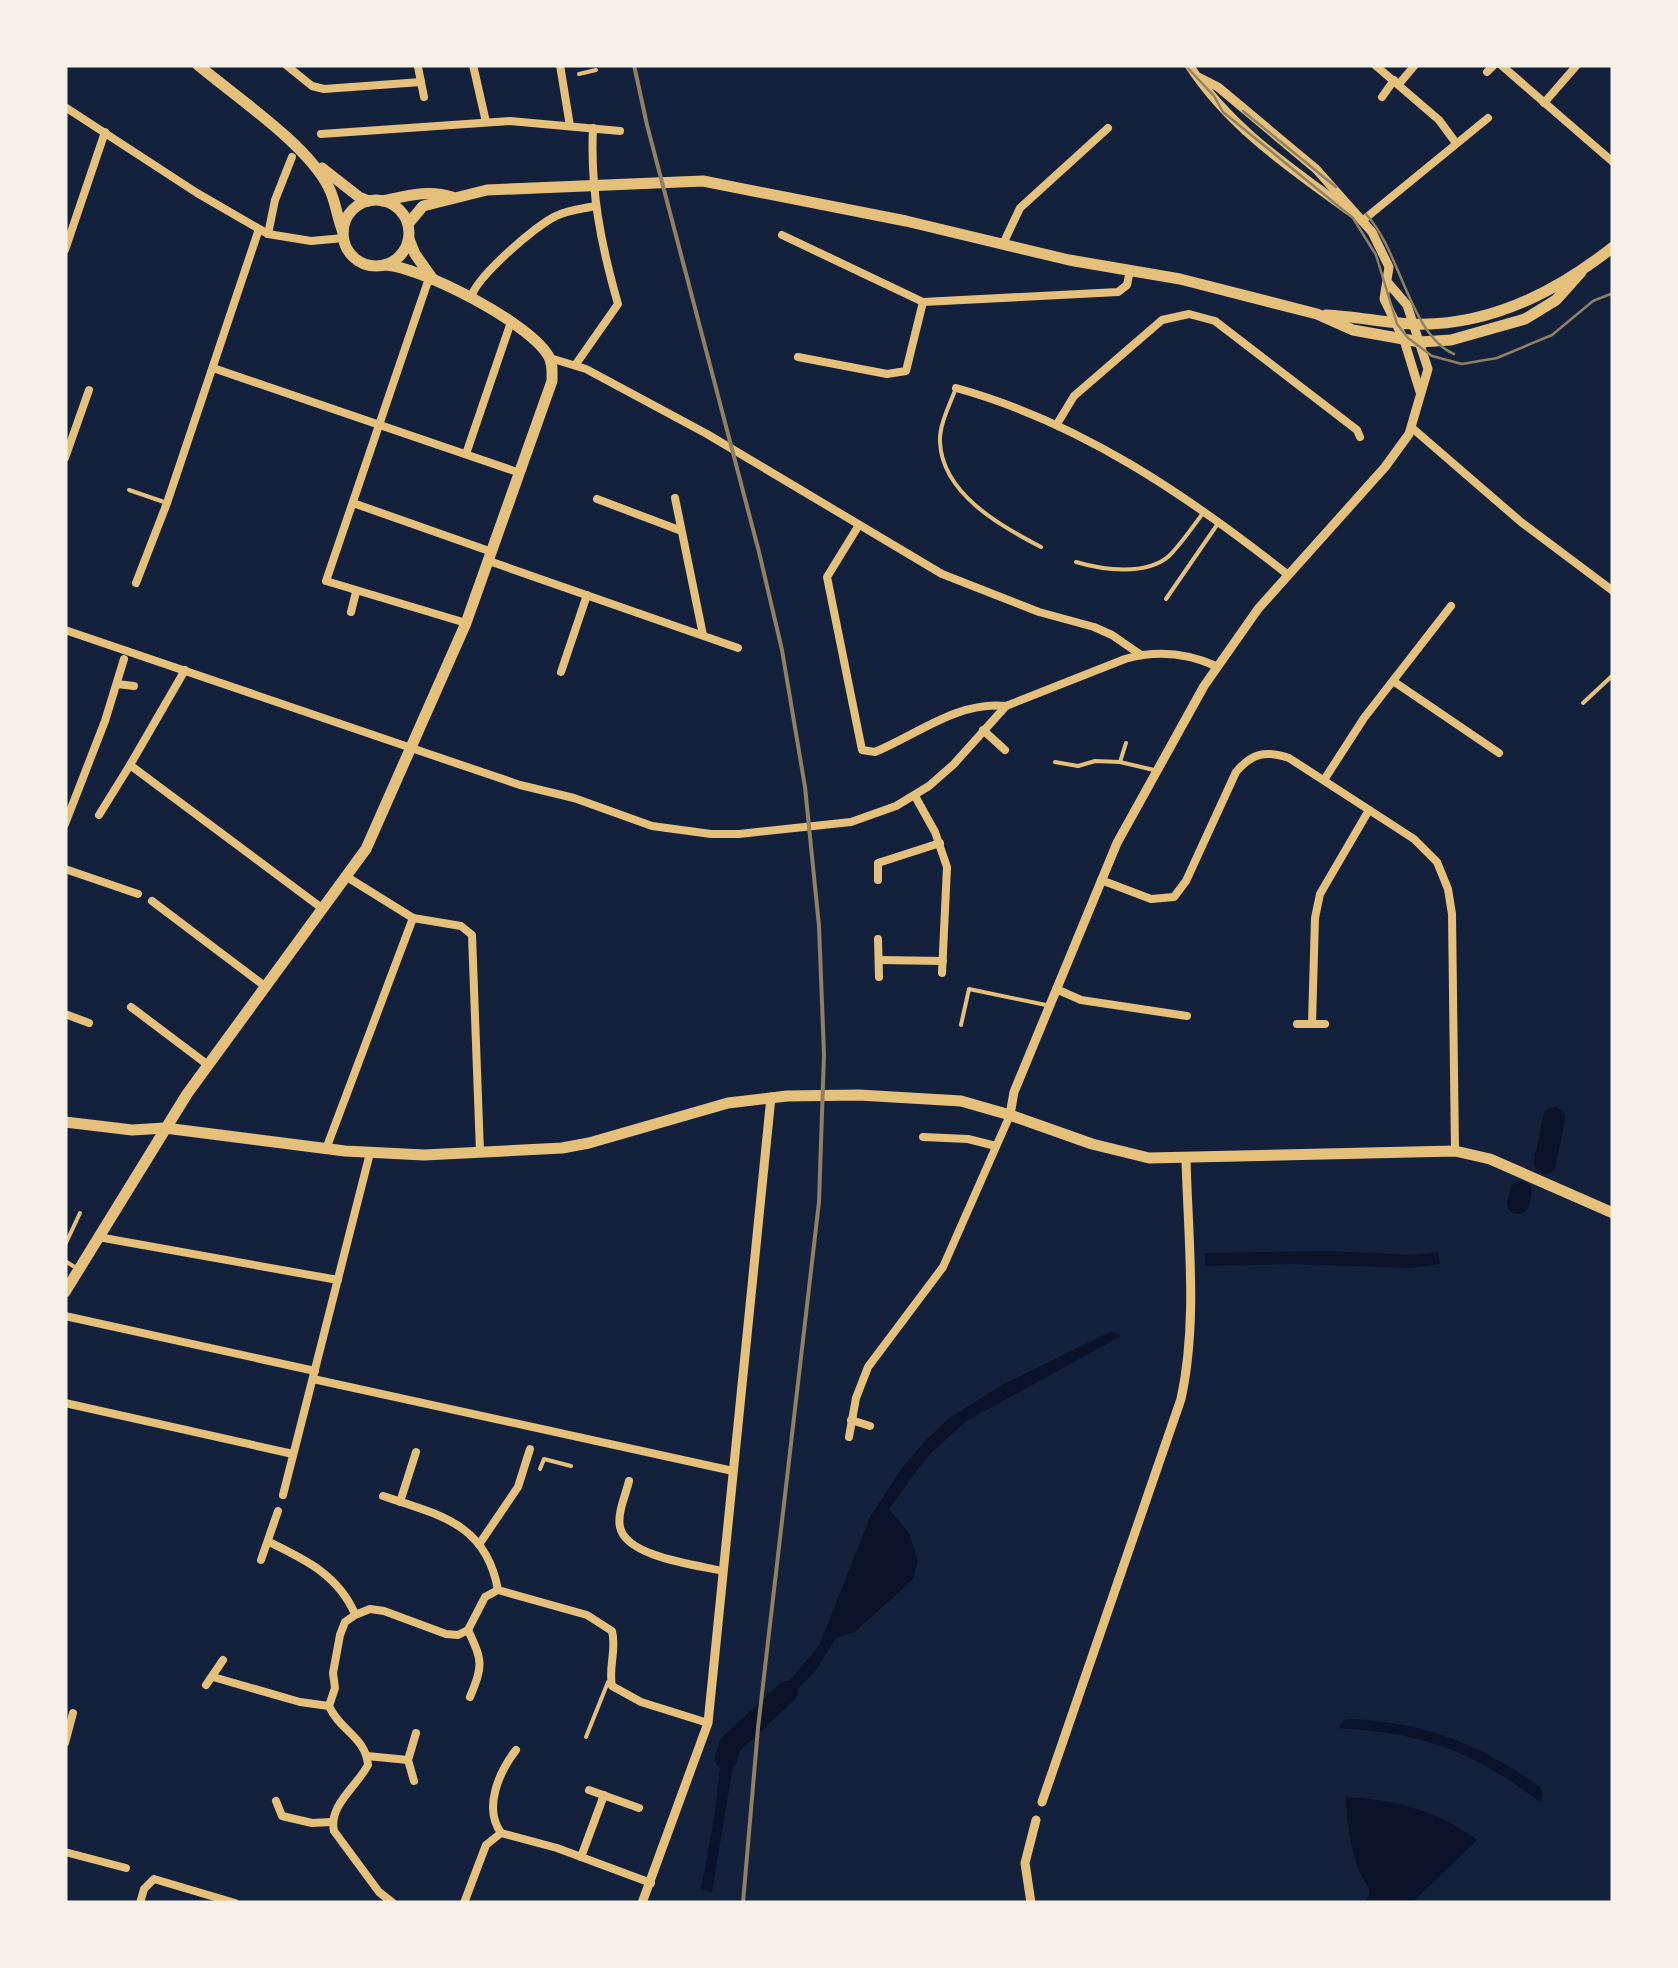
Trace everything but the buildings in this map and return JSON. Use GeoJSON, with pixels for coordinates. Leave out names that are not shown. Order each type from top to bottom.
{"type":"FeatureCollection","features":[{"type":"Feature","properties":{"kind":"main road"},"geometry":{"type":"LineString","coordinates":[[65,1292],[164,1128],[366,849],[466,623],[552,381],[550,358],[538,342],[511,322],[432,278],[361,262],[353,256],[329,188],[198,65]]}},
{"type":"Feature","properties":{"kind":"main road"},"geometry":{"type":"LineString","coordinates":[[297,155],[359,197],[399,209],[415,254],[432,278]]}},
{"type":"Feature","properties":{"kind":"main road"},"geometry":{"type":"LineString","coordinates":[[384,265],[401,256],[423,206],[452,197],[487,190],[703,182],[1180,279],[1317,314],[1416,325],[1467,321],[1510,310],[1581,272]]}},
{"type":"Feature","properties":{"kind":"main road"},"geometry":{"type":"LineString","coordinates":[[343,235],[351,212],[376,201],[417,193],[452,197]]}},
{"type":"Feature","properties":{"kind":"main road"},"geometry":{"type":"LineString","coordinates":[[1317,314],[1352,330],[1404,340],[1459,338],[1525,319],[1556,300],[1581,272],[1613,246]]}},
{"type":"Feature","properties":{"kind":"main road"},"geometry":{"type":"LineString","coordinates":[[65,1122],[132,1130],[164,1128],[370,1153],[424,1155],[589,1143],[685,1113],[771,1097],[859,1095],[944,1099],[1010,1114],[1130,1154],[1186,1159],[1455,1151],[1490,1159],[1613,1212]]}},
{"type":"Feature","properties":{"kind":"street"},"geometry":{"type":"LineString","coordinates":[[286,65],[312,86],[324,90],[421,82]]}},
{"type":"Feature","properties":{"kind":"street"},"geometry":{"type":"LineString","coordinates":[[473,65],[486,122]]}},
{"type":"Feature","properties":{"kind":"street"},"geometry":{"type":"LineString","coordinates":[[560,65],[570,126]]}},
{"type":"Feature","properties":{"kind":"street"},"geometry":{"type":"LineString","coordinates":[[1189,65],[1198,78],[1218,87],[1316,170],[1377,240],[1389,267],[1384,299],[1404,340],[1420,392]]}},
{"type":"Feature","properties":{"kind":"street"},"geometry":{"type":"LineString","coordinates":[[1375,65],[1439,120],[1456,143]]}},
{"type":"Feature","properties":{"kind":"street"},"geometry":{"type":"LineString","coordinates":[[1382,97],[1415,65]]}},
{"type":"Feature","properties":{"kind":"street"},"geometry":{"type":"LineString","coordinates":[[1544,102],[1577,65]]}},
{"type":"Feature","properties":{"kind":"street"},"geometry":{"type":"LineString","coordinates":[[418,67],[424,97]]}},
{"type":"Feature","properties":{"kind":"street"},"geometry":{"type":"LineString","coordinates":[[1494,67],[1544,102],[1613,162]]}},
{"type":"Feature","properties":{"kind":"street"},"geometry":{"type":"LineString","coordinates":[[565,78],[579,74]]}},
{"type":"Feature","properties":{"kind":"street"},"geometry":{"type":"LineString","coordinates":[[65,108],[264,231],[310,242],[343,235]]}},
{"type":"Feature","properties":{"kind":"street"},"geometry":{"type":"LineString","coordinates":[[1362,221],[1488,118]]}},
{"type":"Feature","properties":{"kind":"street"},"geometry":{"type":"LineString","coordinates":[[321,134],[486,122],[620,131]]}},
{"type":"Feature","properties":{"kind":"street"},"geometry":{"type":"LineString","coordinates":[[576,364],[618,304],[595,206],[593,128]]}},
{"type":"Feature","properties":{"kind":"street"},"geometry":{"type":"LineString","coordinates":[[1003,244],[1020,208],[1108,128]]}},
{"type":"Feature","properties":{"kind":"street"},"geometry":{"type":"LineString","coordinates":[[65,250],[104,132]]}},
{"type":"Feature","properties":{"kind":"street"},"geometry":{"type":"LineString","coordinates":[[136,583],[275,200],[297,155]]}},
{"type":"Feature","properties":{"kind":"street"},"geometry":{"type":"LineString","coordinates":[[472,298],[472,291],[483,278],[554,216],[595,206]]}},
{"type":"Feature","properties":{"kind":"street"},"geometry":{"type":"LineString","coordinates":[[782,235],[923,302],[1118,292],[1128,285],[1130,270]]}},
{"type":"Feature","properties":{"kind":"street"},"geometry":{"type":"LineString","coordinates":[[432,278],[426,284],[326,581],[466,623]]}},
{"type":"Feature","properties":{"kind":"street"},"geometry":{"type":"LineString","coordinates":[[849,1436],[868,1367],[943,1267],[1010,1114],[1014,1092],[1101,880],[1154,770],[1216,666],[1287,574],[1385,467],[1411,428],[1428,369],[1416,325],[1403,298],[1389,284]]}},
{"type":"Feature","properties":{"kind":"street"},"geometry":{"type":"LineString","coordinates":[[798,356],[887,374],[906,372],[923,302]]}},
{"type":"Feature","properties":{"kind":"street"},"geometry":{"type":"LineString","coordinates":[[1057,424],[1074,396],[1162,320],[1189,314],[1215,321],[1357,430],[1360,437]]}},
{"type":"Feature","properties":{"kind":"street"},"geometry":{"type":"LineString","coordinates":[[466,454],[511,322]]}},
{"type":"Feature","properties":{"kind":"street"},"geometry":{"type":"LineString","coordinates":[[550,358],[576,364],[708,434],[942,574],[1038,612],[1094,627],[1141,655]]}},
{"type":"Feature","properties":{"kind":"street"},"geometry":{"type":"LineString","coordinates":[[213,368],[520,472]]}},
{"type":"Feature","properties":{"kind":"street"},"geometry":{"type":"LineString","coordinates":[[956,388],[1057,424],[1204,512],[1287,574]]}},
{"type":"Feature","properties":{"kind":"street"},"geometry":{"type":"LineString","coordinates":[[65,458],[90,390]]}},
{"type":"Feature","properties":{"kind":"street"},"geometry":{"type":"LineString","coordinates":[[1411,428],[1521,522],[1613,591]]}},
{"type":"Feature","properties":{"kind":"street"},"geometry":{"type":"LineString","coordinates":[[675,498],[702,635]]}},
{"type":"Feature","properties":{"kind":"street"},"geometry":{"type":"LineString","coordinates":[[597,499],[679,530]]}},
{"type":"Feature","properties":{"kind":"street"},"geometry":{"type":"LineString","coordinates":[[352,503],[587,595],[738,648]]}},
{"type":"Feature","properties":{"kind":"street"},"geometry":{"type":"LineString","coordinates":[[859,526],[827,577],[862,750],[875,752],[956,713],[980,705],[1006,706],[1141,655],[1188,656],[1216,666]]}},
{"type":"Feature","properties":{"kind":"street"},"geometry":{"type":"LineString","coordinates":[[351,612],[356,592]]}},
{"type":"Feature","properties":{"kind":"street"},"geometry":{"type":"LineString","coordinates":[[561,672],[587,595]]}},
{"type":"Feature","properties":{"kind":"street"},"geometry":{"type":"LineString","coordinates":[[1324,780],[1451,606]]}},
{"type":"Feature","properties":{"kind":"street"},"geometry":{"type":"LineString","coordinates":[[65,630],[652,826],[711,834],[851,822],[916,796],[954,764],[1006,706]]}},
{"type":"Feature","properties":{"kind":"street"},"geometry":{"type":"LineString","coordinates":[[65,824],[124,659]]}},
{"type":"Feature","properties":{"kind":"street"},"geometry":{"type":"LineString","coordinates":[[100,814],[185,670]]}},
{"type":"Feature","properties":{"kind":"street"},"geometry":{"type":"LineString","coordinates":[[1393,681],[1496,748]]}},
{"type":"Feature","properties":{"kind":"street"},"geometry":{"type":"LineString","coordinates":[[117,684],[134,686]]}},
{"type":"Feature","properties":{"kind":"street"},"geometry":{"type":"LineString","coordinates":[[982,730],[1005,750]]}},
{"type":"Feature","properties":{"kind":"street"},"geometry":{"type":"LineString","coordinates":[[1101,880],[1151,900],[1174,897],[1186,881],[1236,772],[1248,758],[1270,751],[1289,758],[1414,838],[1436,862],[1448,889],[1452,914],[1455,1151]]}},
{"type":"Feature","properties":{"kind":"street"},"geometry":{"type":"LineString","coordinates":[[130,764],[324,910]]}},
{"type":"Feature","properties":{"kind":"street"},"geometry":{"type":"LineString","coordinates":[[916,796],[940,843],[947,867],[942,973]]}},
{"type":"Feature","properties":{"kind":"street"},"geometry":{"type":"LineString","coordinates":[[1312,1024],[1315,918],[1320,894],[1369,810]]}},
{"type":"Feature","properties":{"kind":"street"},"geometry":{"type":"LineString","coordinates":[[878,880],[878,864],[940,843]]}},
{"type":"Feature","properties":{"kind":"street"},"geometry":{"type":"LineString","coordinates":[[65,869],[138,894]]}},
{"type":"Feature","properties":{"kind":"street"},"geometry":{"type":"LineString","coordinates":[[347,877],[413,918],[461,926],[472,935],[480,1152]]}},
{"type":"Feature","properties":{"kind":"street"},"geometry":{"type":"LineString","coordinates":[[152,901],[266,987]]}},
{"type":"Feature","properties":{"kind":"street"},"geometry":{"type":"LineString","coordinates":[[326,1148],[413,918]]}},
{"type":"Feature","properties":{"kind":"street"},"geometry":{"type":"LineString","coordinates":[[878,936],[879,977]]}},
{"type":"Feature","properties":{"kind":"street"},"geometry":{"type":"LineString","coordinates":[[879,960],[943,961]]}},
{"type":"Feature","properties":{"kind":"street"},"geometry":{"type":"LineString","coordinates":[[1056,989],[1080,1000],[1187,1016]]}},
{"type":"Feature","properties":{"kind":"street"},"geometry":{"type":"LineString","coordinates":[[131,1007],[208,1065]]}},
{"type":"Feature","properties":{"kind":"street"},"geometry":{"type":"LineString","coordinates":[[1166,1027],[1169,1013]]}},
{"type":"Feature","properties":{"kind":"street"},"geometry":{"type":"LineString","coordinates":[[65,1014],[89,1023]]}},
{"type":"Feature","properties":{"kind":"street"},"geometry":{"type":"LineString","coordinates":[[1297,1024],[1325,1024]]}},
{"type":"Feature","properties":{"kind":"street"},"geometry":{"type":"LineString","coordinates":[[642,1903],[708,1724],[771,1097]]}},
{"type":"Feature","properties":{"kind":"street"},"geometry":{"type":"LineString","coordinates":[[923,1137],[968,1138],[996,1146]]}},
{"type":"Feature","properties":{"kind":"street"},"geometry":{"type":"LineString","coordinates":[[283,1495],[370,1153]]}},
{"type":"Feature","properties":{"kind":"street"},"geometry":{"type":"LineString","coordinates":[[1042,1802],[1179,1406],[1189,1346],[1186,1159]]}},
{"type":"Feature","properties":{"kind":"street"},"geometry":{"type":"LineString","coordinates":[[98,1237],[338,1280]]}},
{"type":"Feature","properties":{"kind":"street"},"geometry":{"type":"LineString","coordinates":[[65,1316],[732,1471]]}},
{"type":"Feature","properties":{"kind":"street"},"geometry":{"type":"LineString","coordinates":[[65,1403],[293,1454]]}},
{"type":"Feature","properties":{"kind":"street"},"geometry":{"type":"LineString","coordinates":[[851,1420],[870,1426]]}},
{"type":"Feature","properties":{"kind":"street"},"geometry":{"type":"LineString","coordinates":[[480,1543],[510,1501],[530,1450]]}},
{"type":"Feature","properties":{"kind":"street"},"geometry":{"type":"LineString","coordinates":[[400,1502],[416,1452]]}},
{"type":"Feature","properties":{"kind":"street"},"geometry":{"type":"LineString","coordinates":[[525,1466],[540,1469]]}},
{"type":"Feature","properties":{"kind":"street"},"geometry":{"type":"LineString","coordinates":[[629,1481],[621,1530],[633,1546],[643,1552],[724,1572]]}},
{"type":"Feature","properties":{"kind":"street"},"geometry":{"type":"LineString","coordinates":[[382,1496],[457,1524],[480,1543],[494,1568],[498,1590]]}},
{"type":"Feature","properties":{"kind":"street"},"geometry":{"type":"LineString","coordinates":[[623,1506],[636,1510]]}},
{"type":"Feature","properties":{"kind":"street"},"geometry":{"type":"LineString","coordinates":[[261,1560],[278,1512]]}},
{"type":"Feature","properties":{"kind":"street"},"geometry":{"type":"LineString","coordinates":[[269,1542],[331,1577],[356,1614]]}},
{"type":"Feature","properties":{"kind":"street"},"geometry":{"type":"LineString","coordinates":[[388,1902],[334,1831],[332,1822],[368,1765],[364,1746],[328,1706],[335,1688],[333,1673],[340,1635],[346,1622],[356,1614],[370,1608],[458,1636],[468,1630],[486,1597],[498,1590],[601,1622],[612,1631],[615,1644],[612,1686],[642,1702],[708,1724]]}},
{"type":"Feature","properties":{"kind":"street"},"geometry":{"type":"LineString","coordinates":[[468,1630],[482,1657],[470,1698]]}},
{"type":"Feature","properties":{"kind":"street"},"geometry":{"type":"LineString","coordinates":[[206,1686],[223,1660]]}},
{"type":"Feature","properties":{"kind":"street"},"geometry":{"type":"LineString","coordinates":[[481,1670],[495,1674]]}},
{"type":"Feature","properties":{"kind":"street"},"geometry":{"type":"LineString","coordinates":[[213,1677],[289,1700],[328,1706]]}},
{"type":"Feature","properties":{"kind":"street"},"geometry":{"type":"LineString","coordinates":[[65,1743],[73,1714]]}},
{"type":"Feature","properties":{"kind":"street"},"geometry":{"type":"LineString","coordinates":[[414,1781],[408,1760],[416,1733]]}},
{"type":"Feature","properties":{"kind":"street"},"geometry":{"type":"LineString","coordinates":[[516,1750],[507,1762],[491,1808],[493,1822],[501,1833],[650,1883]]}},
{"type":"Feature","properties":{"kind":"street"},"geometry":{"type":"LineString","coordinates":[[367,1756],[408,1760]]}},
{"type":"Feature","properties":{"kind":"street"},"geometry":{"type":"LineString","coordinates":[[589,1790],[639,1808]]}},
{"type":"Feature","properties":{"kind":"street"},"geometry":{"type":"LineString","coordinates":[[581,1857],[604,1795]]}},
{"type":"Feature","properties":{"kind":"street"},"geometry":{"type":"LineString","coordinates":[[276,1802],[282,1816]]}},
{"type":"Feature","properties":{"kind":"street"},"geometry":{"type":"LineString","coordinates":[[282,1816],[312,1823],[332,1822]]}},
{"type":"Feature","properties":{"kind":"street"},"geometry":{"type":"LineString","coordinates":[[274,1827],[282,1816]]}},
{"type":"Feature","properties":{"kind":"street"},"geometry":{"type":"LineString","coordinates":[[1031,1903],[1025,1863],[1036,1820]]}},
{"type":"Feature","properties":{"kind":"street"},"geometry":{"type":"LineString","coordinates":[[464,1903],[486,1845],[501,1833]]}},
{"type":"Feature","properties":{"kind":"street"},"geometry":{"type":"LineString","coordinates":[[65,1852],[126,1868]]}},
{"type":"Feature","properties":{"kind":"street"},"geometry":{"type":"LineString","coordinates":[[140,1903],[144,1889],[154,1879],[235,1903]]}},
{"type":"Feature","properties":{"kind":"lane"},"geometry":{"type":"LineString","coordinates":[[579,74],[596,70]]}},
{"type":"Feature","properties":{"kind":"lane"},"geometry":{"type":"LineString","coordinates":[[956,388],[940,441],[949,472],[975,506],[1041,548]]}},
{"type":"Feature","properties":{"kind":"lane"},"geometry":{"type":"LineString","coordinates":[[129,490],[167,504]]}},
{"type":"Feature","properties":{"kind":"lane"},"geometry":{"type":"LineString","coordinates":[[1076,562],[1098,569],[1151,565],[1166,558],[1204,512]]}},
{"type":"Feature","properties":{"kind":"lane"},"geometry":{"type":"LineString","coordinates":[[1166,599],[1218,522]]}},
{"type":"Feature","properties":{"kind":"lane"},"geometry":{"type":"LineString","coordinates":[[1583,704],[1613,675]]}},
{"type":"Feature","properties":{"kind":"lane"},"geometry":{"type":"LineString","coordinates":[[1120,762],[1126,743]]}},
{"type":"Feature","properties":{"kind":"lane"},"geometry":{"type":"LineString","coordinates":[[1055,762],[1078,766],[1095,761],[1120,762],[1154,770]]}},
{"type":"Feature","properties":{"kind":"lane"},"geometry":{"type":"LineString","coordinates":[[961,1025],[969,989],[1050,1006]]}},
{"type":"Feature","properties":{"kind":"lane"},"geometry":{"type":"LineString","coordinates":[[65,1245],[80,1213]]}},
{"type":"Feature","properties":{"kind":"lane"},"geometry":{"type":"LineString","coordinates":[[65,1261],[78,1269]]}},
{"type":"Feature","properties":{"kind":"lane"},"geometry":{"type":"LineString","coordinates":[[540,1469],[544,1458],[571,1466]]}},
{"type":"Feature","properties":{"kind":"lane"},"geometry":{"type":"LineString","coordinates":[[586,1737],[610,1675]]}},
{"type":"Feature","properties":{"kind":"water"},"geometry":{"type":"Polygon","coordinates":[[[1547,1114],[1558,1118],[1549,1162],[1543,1160],[1543,1152],[1538,1157],[1533,1155],[1547,1114]]]}},
{"type":"Feature","properties":{"kind":"water"},"geometry":{"type":"Polygon","coordinates":[[[1326,1251],[1414,1255],[1438,1252],[1440,1264],[1411,1268],[1205,1266],[1205,1253],[1326,1251]]]}},
{"type":"Feature","properties":{"kind":"water"},"geometry":{"type":"Polygon","coordinates":[[[1112,1331],[1121,1336],[965,1422],[927,1457],[889,1509],[909,1533],[918,1562],[913,1579],[855,1632],[836,1638],[814,1673],[765,1722],[767,1694],[780,1692],[819,1646],[870,1517],[902,1468],[927,1439],[951,1417],[1002,1385],[1112,1331]]]}},
{"type":"Feature","properties":{"kind":"water"},"geometry":{"type":"Polygon","coordinates":[[[741,1718],[712,1892],[701,1889],[721,1765],[741,1718]]]}},
{"type":"Feature","properties":{"kind":"water"},"geometry":{"type":"Polygon","coordinates":[[[1344,1720],[1403,1725],[1473,1747],[1540,1787],[1543,1796],[1540,1802],[1491,1769],[1445,1747],[1396,1734],[1338,1728],[1344,1720]]]}},
{"type":"Feature","properties":{"kind":"water"},"geometry":{"type":"Polygon","coordinates":[[[1346,1797],[1415,1808],[1447,1821],[1477,1840],[1412,1903],[1364,1903],[1370,1892],[1354,1855],[1346,1797]]]}},
{"type":"Feature","properties":{"kind":"waterway"},"geometry":{"type":"LineString","coordinates":[[1545,1163],[1554,1118]]}},
{"type":"Feature","properties":{"kind":"waterway"},"geometry":{"type":"LineString","coordinates":[[1518,1203],[1521,1192]]}},
{"type":"Feature","properties":{"kind":"waterway"},"geometry":{"type":"LineString","coordinates":[[726,1759],[730,1745],[787,1692]]}},
{"type":"Feature","properties":{"kind":"tram line"},"geometry":{"type":"LineString","coordinates":[[1185,65],[1214,96],[1223,112],[1353,218],[1376,255],[1397,324],[1432,356],[1462,364],[1497,358],[1552,335],[1593,301],[1613,293]]}},
{"type":"Feature","properties":{"kind":"tram line"},"geometry":{"type":"LineString","coordinates":[[1243,111],[1336,187]]}},
{"type":"Feature","properties":{"kind":"tram line"},"geometry":{"type":"LineString","coordinates":[[1366,214],[1378,230],[1427,329],[1454,354]]}},
{"type":"Feature","properties":{"kind":"railway"},"geometry":{"type":"LineString","coordinates":[[634,65],[782,650],[805,787],[819,926],[824,1054],[819,1202],[758,1728],[743,1903]]}}]}
